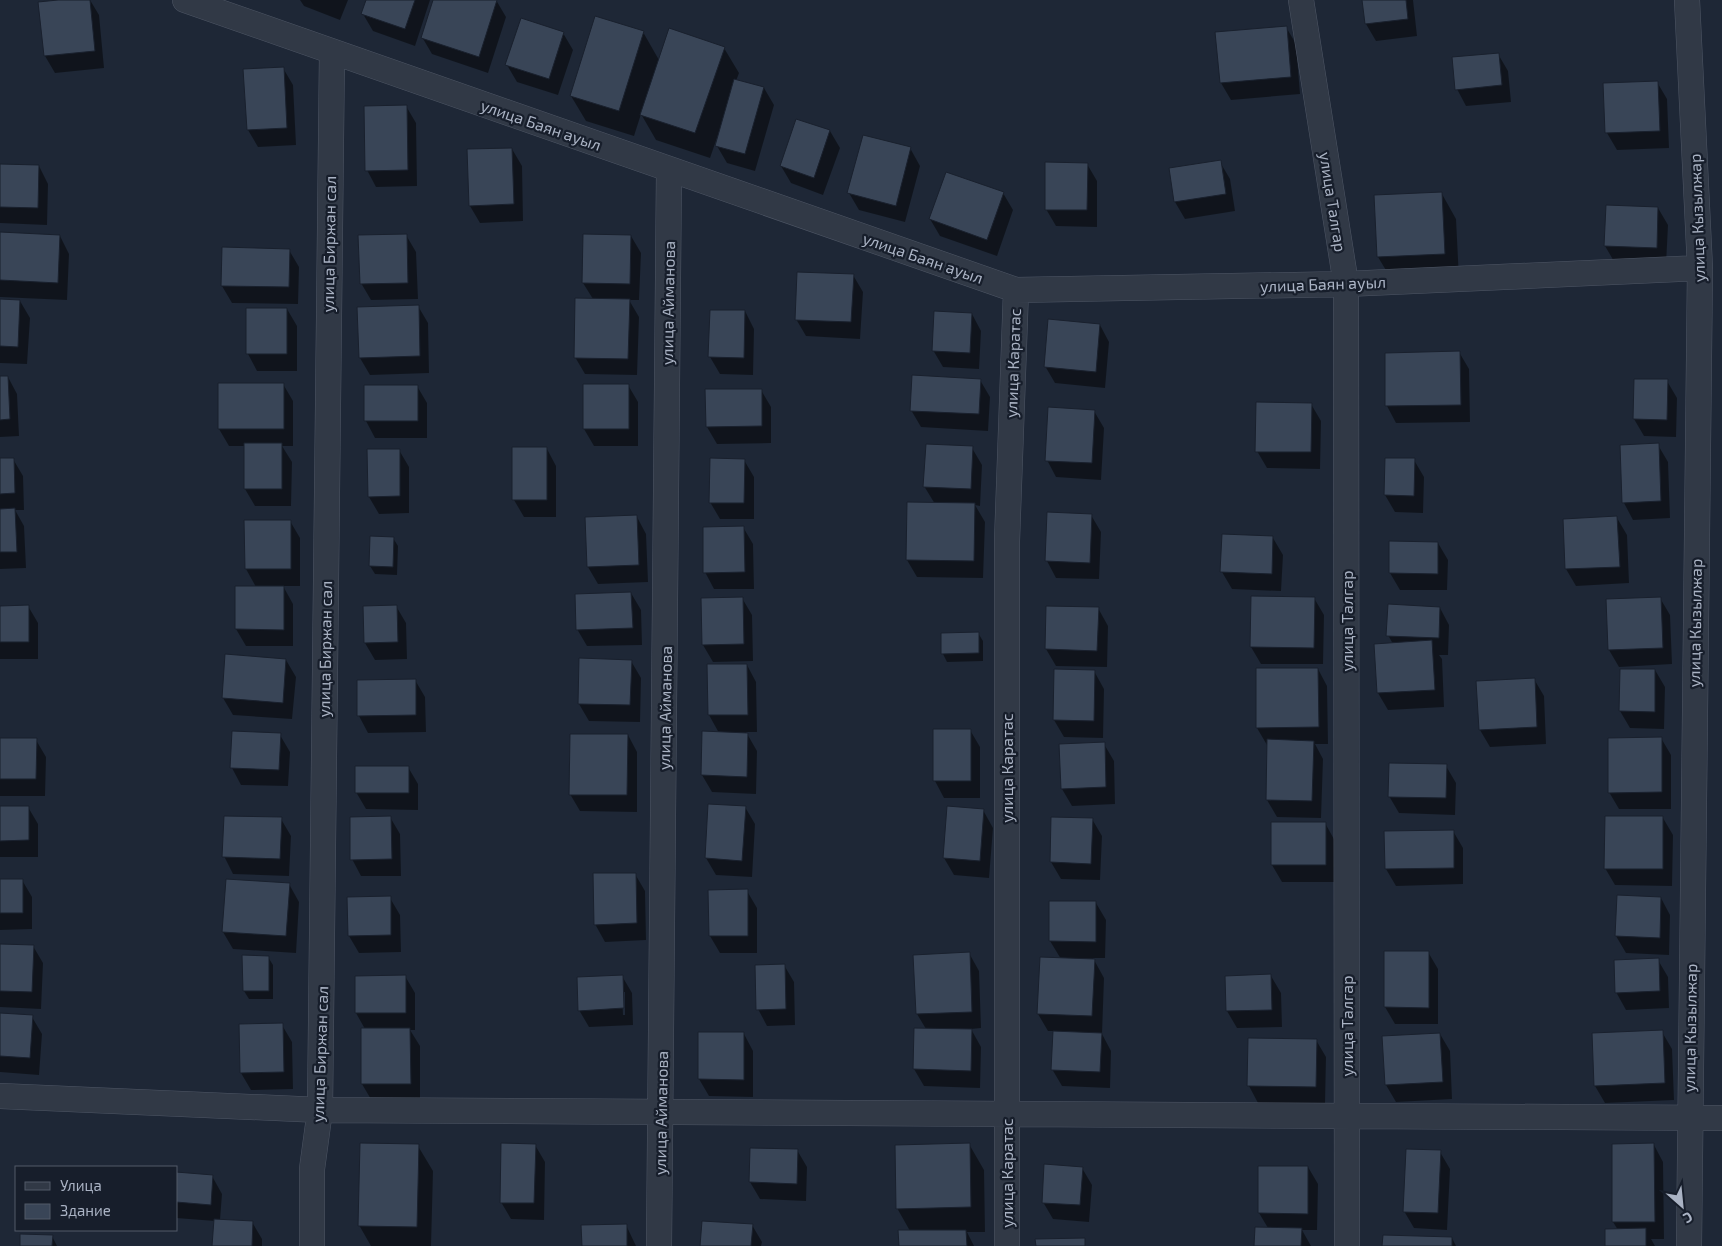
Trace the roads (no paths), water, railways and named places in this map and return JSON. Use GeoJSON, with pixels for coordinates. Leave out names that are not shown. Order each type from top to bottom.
{"type":"FeatureCollection","features":[{"type":"Feature","properties":{"kind":"street","name":"улица Баян ауыл"},"geometry":{"type":"LineString","coordinates":[[185,0],[1016,290],[1346,284],[1700,268]]}},
{"type":"Feature","properties":{"kind":"street","name":"улица Талгар"},"geometry":{"type":"LineString","coordinates":[[1301,0],[1346,284],[1347,1246]]}},
{"type":"Feature","properties":{"kind":"street","name":"улица Кызылжар"},"geometry":{"type":"LineString","coordinates":[[1687,0],[1700,268],[1689,1246]]}},
{"type":"Feature","properties":{"kind":"street","name":"улица Биржан сал"},"geometry":{"type":"LineString","coordinates":[[312,1246],[312,1169],[320,1110],[332,52]]}},
{"type":"Feature","properties":{"kind":"street","name":"улица Айманова"},"geometry":{"type":"LineString","coordinates":[[659,1246],[670,170]]}},
{"type":"Feature","properties":{"kind":"street","name":"улица Каратас"},"geometry":{"type":"LineString","coordinates":[[1007,1246],[1006,541],[1016,290]]}},
{"type":"Feature","properties":{"kind":"street"},"geometry":{"type":"LineString","coordinates":[[0,1096],[320,1110],[1722,1118]]}}]}
